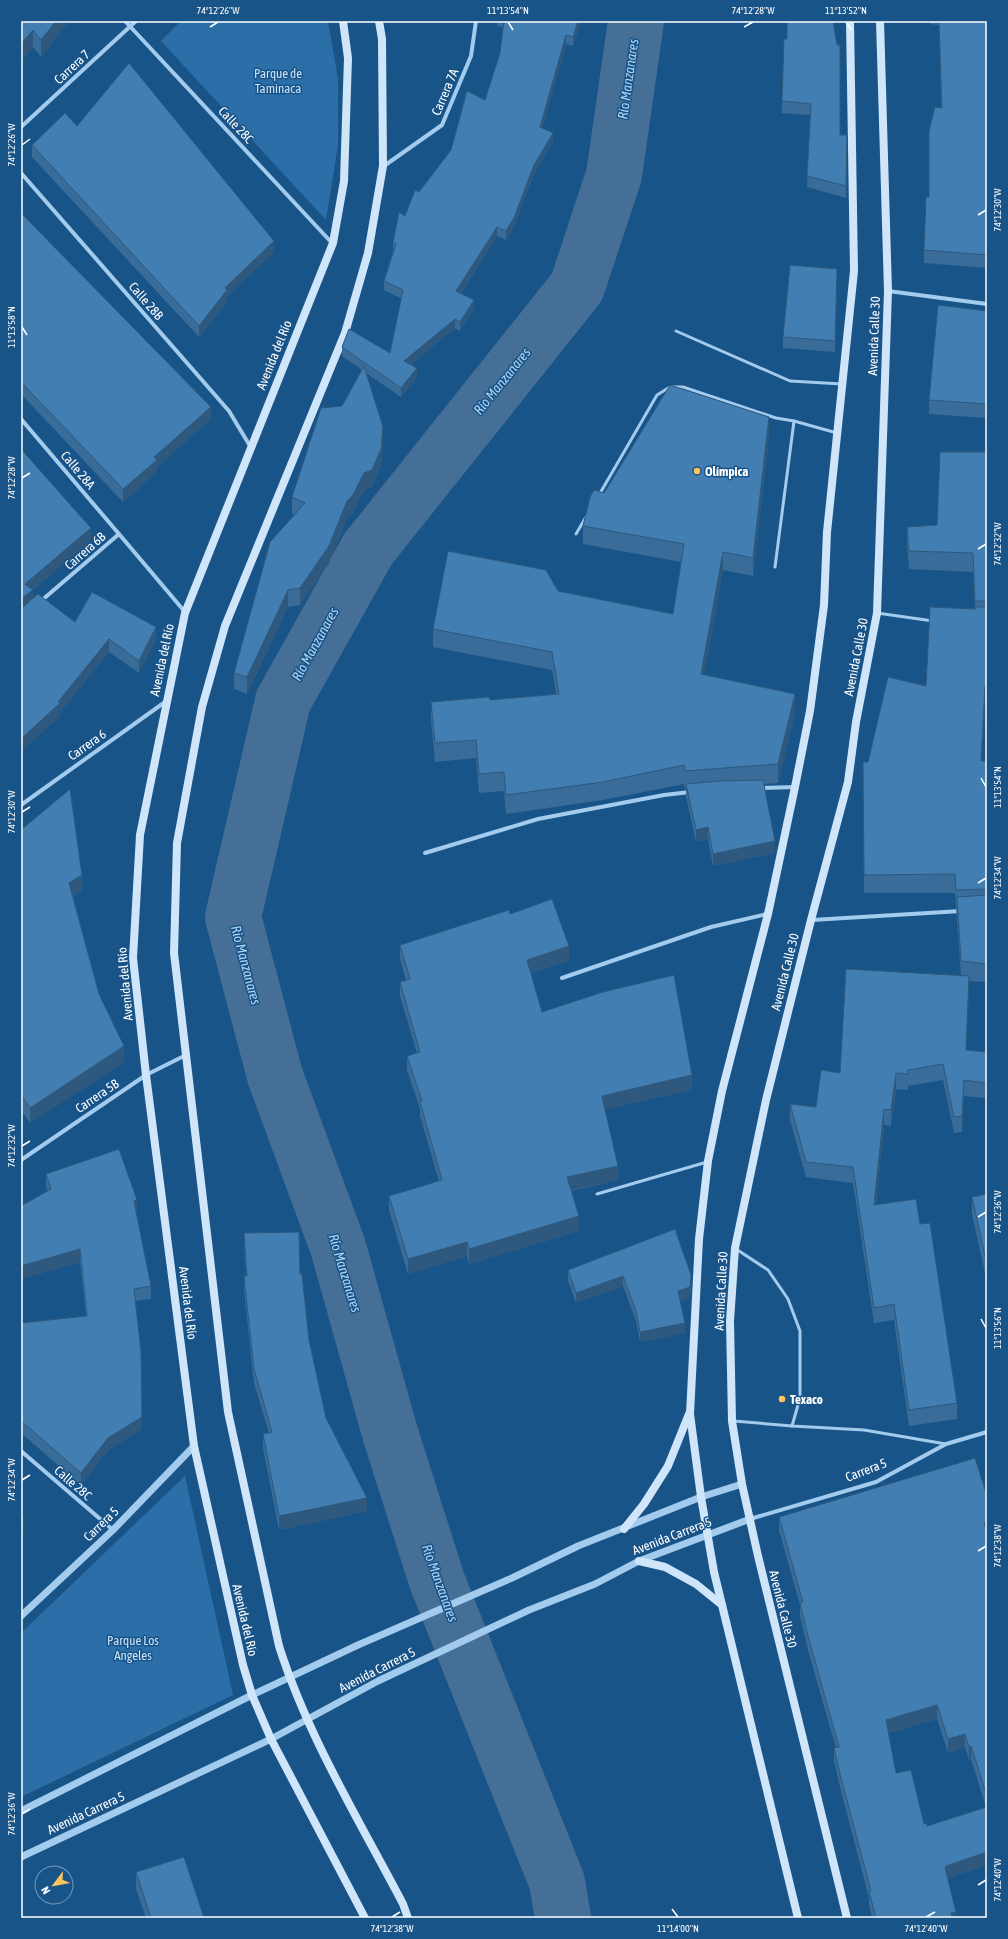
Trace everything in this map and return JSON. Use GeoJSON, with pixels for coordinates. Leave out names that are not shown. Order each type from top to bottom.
{"type":"FeatureCollection","features":[{"type":"Feature","properties":{"kind":"main road","name":"Avenida del Río"},"geometry":{"type":"LineString","coordinates":[[343,21],[348,58],[344,181],[333,243],[250,446],[185,612],[165,702],[140,835],[133,958],[146,1075],[194,1446],[243,1665],[252,1695],[271,1739],[365,1918]]}},
{"type":"Feature","properties":{"kind":"main road","name":"Avenida del Río"},"geometry":{"type":"LineString","coordinates":[[379,21],[382,39],[383,166],[368,253],[345,332],[224,626],[202,707],[177,843],[174,953],[188,1054],[228,1412],[279,1646],[289,1678],[307,1721],[403,1904],[408,1918]]}},
{"type":"Feature","properties":{"kind":"main road","name":"Avenida Calle 30"},"geometry":{"type":"LineString","coordinates":[[798,1918],[722,1605],[701,1497],[690,1414],[699,1239],[708,1161],[722,1090],[768,914],[810,711],[824,605],[827,532],[854,271],[850,21]]}},
{"type":"Feature","properties":{"kind":"main road","name":"Avenida Calle 30"},"geometry":{"type":"LineString","coordinates":[[847,1918],[742,1484],[732,1420],[730,1321],[735,1248],[766,1100],[811,920],[848,782],[856,722],[877,613],[888,290],[880,21]]}},
{"type":"Feature","properties":{"kind":"main road"},"geometry":{"type":"LineString","coordinates":[[624,1529],[644,1504],[668,1466],[690,1414]]}},
{"type":"Feature","properties":{"kind":"main road"},"geometry":{"type":"LineString","coordinates":[[639,1561],[665,1567],[696,1584],[722,1605]]}},
{"type":"Feature","properties":{"kind":"street","name":"Calle 28C"},"geometry":{"type":"LineString","coordinates":[[125,21],[333,243]]}},
{"type":"Feature","properties":{"kind":"street","name":"Carrera 7"},"geometry":{"type":"LineString","coordinates":[[21,127],[136,21]]}},
{"type":"Feature","properties":{"kind":"street","name":"Carrera 7A"},"geometry":{"type":"LineString","coordinates":[[383,166],[442,125],[471,56],[476,21]]}},
{"type":"Feature","properties":{"kind":"street","name":"Calle 28B"},"geometry":{"type":"LineString","coordinates":[[21,174],[229,411],[250,446]]}},
{"type":"Feature","properties":{"kind":"street"},"geometry":{"type":"LineString","coordinates":[[888,290],[987,304]]}},
{"type":"Feature","properties":{"kind":"street","name":"Calle 28A"},"geometry":{"type":"LineString","coordinates":[[21,419],[119,534]]}},
{"type":"Feature","properties":{"kind":"street","name":"Carrera 6B"},"geometry":{"type":"LineString","coordinates":[[39,602],[119,534],[185,612]]}},
{"type":"Feature","properties":{"kind":"street","name":"Carrera 6"},"geometry":{"type":"LineString","coordinates":[[21,805],[165,702]]}},
{"type":"Feature","properties":{"kind":"street"},"geometry":{"type":"LineString","coordinates":[[757,788],[794,787]]}},
{"type":"Feature","properties":{"kind":"street"},"geometry":{"type":"LineString","coordinates":[[425,853],[538,819],[657,797],[696,792]]}},
{"type":"Feature","properties":{"kind":"street"},"geometry":{"type":"LineString","coordinates":[[811,920],[964,911]]}},
{"type":"Feature","properties":{"kind":"street"},"geometry":{"type":"LineString","coordinates":[[562,978],[711,927],[768,914]]}},
{"type":"Feature","properties":{"kind":"street","name":"Carrera 5B"},"geometry":{"type":"LineString","coordinates":[[21,1160],[146,1075],[188,1054]]}},
{"type":"Feature","properties":{"kind":"street","name":"Carrera 5"},"geometry":{"type":"LineString","coordinates":[[750,1519],[876,1482],[946,1444],[987,1432]]}},
{"type":"Feature","properties":{"kind":"street","name":"Carrera 5"},"geometry":{"type":"LineString","coordinates":[[21,1616],[113,1530],[194,1446]]}},
{"type":"Feature","properties":{"kind":"street","name":"Calle 28C"},"geometry":{"type":"LineString","coordinates":[[21,1451],[113,1530]]}},
{"type":"Feature","properties":{"kind":"street","name":"Avenida Carrera 5"},"geometry":{"type":"LineString","coordinates":[[21,1811],[252,1695],[358,1644],[512,1578],[578,1546],[624,1529],[701,1497],[742,1484]]}},
{"type":"Feature","properties":{"kind":"street","name":"Avenida Carrera 5"},"geometry":{"type":"LineString","coordinates":[[21,1857],[271,1739],[307,1721],[378,1681],[529,1610],[595,1584],[639,1561],[750,1519]]}},
{"type":"Feature","properties":{"kind":"lane"},"geometry":{"type":"LineString","coordinates":[[676,331],[790,381],[842,384]]}},
{"type":"Feature","properties":{"kind":"lane"},"geometry":{"type":"LineString","coordinates":[[595,501],[657,395],[670,387],[683,387],[776,418],[794,421],[838,433]]}},
{"type":"Feature","properties":{"kind":"lane"},"geometry":{"type":"LineString","coordinates":[[775,567],[794,421]]}},
{"type":"Feature","properties":{"kind":"lane"},"geometry":{"type":"LineString","coordinates":[[576,534],[588,514]]}},
{"type":"Feature","properties":{"kind":"lane"},"geometry":{"type":"LineString","coordinates":[[877,613],[936,622]]}},
{"type":"Feature","properties":{"kind":"lane"},"geometry":{"type":"LineString","coordinates":[[597,1194],[708,1161]]}},
{"type":"Feature","properties":{"kind":"lane"},"geometry":{"type":"LineString","coordinates":[[735,1248],[768,1270],[788,1299],[800,1331],[800,1398],[792,1426]]}},
{"type":"Feature","properties":{"kind":"lane"},"geometry":{"type":"LineString","coordinates":[[732,1420],[792,1426],[864,1430],[946,1444]]}},
{"type":"Feature","properties":{"kind":"green space","name":"Parque de Taminaca"},"geometry":{"type":"Polygon","coordinates":[[[181,21],[328,21],[338,79],[338,145],[326,220],[161,41],[181,21]]]}},
{"type":"Feature","properties":{"kind":"green space","name":"Parque Los Angeles"},"geometry":{"type":"Polygon","coordinates":[[[185,1476],[233,1695],[21,1797],[21,1633],[185,1476]]]}},
{"type":"Feature","properties":{"kind":"building"},"geometry":{"type":"Polygon","coordinates":[[[21,21],[56,21],[41,40],[33,30],[21,44],[21,21]]]}},
{"type":"Feature","properties":{"kind":"building"},"geometry":{"type":"Polygon","coordinates":[[[504,21],[578,21],[573,37],[566,35],[540,127],[553,133],[534,165],[514,218],[506,231],[497,227],[456,291],[474,300],[460,322],[455,319],[404,361],[417,368],[401,388],[342,347],[349,329],[390,353],[403,290],[384,281],[396,244],[393,242],[399,212],[405,216],[415,190],[419,192],[451,150],[467,91],[485,100],[500,53],[504,21]]]}},
{"type":"Feature","properties":{"kind":"building"},"geometry":{"type":"Polygon","coordinates":[[[787,21],[833,21],[837,45],[840,45],[840,135],[847,135],[846,186],[807,176],[811,104],[782,101],[784,39],[787,39],[787,21]]]}},
{"type":"Feature","properties":{"kind":"building"},"geometry":{"type":"Polygon","coordinates":[[[939,21],[987,21],[987,255],[924,250],[926,197],[929,197],[929,131],[935,107],[942,108],[939,21]]]}},
{"type":"Feature","properties":{"kind":"building"},"geometry":{"type":"Polygon","coordinates":[[[129,63],[274,241],[225,288],[227,290],[199,326],[32,145],[65,113],[77,126],[129,63]]]}},
{"type":"Feature","properties":{"kind":"building"},"geometry":{"type":"Polygon","coordinates":[[[21,213],[211,407],[154,457],[157,460],[123,489],[21,382],[21,213]]]}},
{"type":"Feature","properties":{"kind":"building"},"geometry":{"type":"Polygon","coordinates":[[[790,265],[837,269],[835,341],[783,337],[790,265]]]}},
{"type":"Feature","properties":{"kind":"building"},"geometry":{"type":"Polygon","coordinates":[[[938,305],[987,311],[987,404],[929,400],[938,305]]]}},
{"type":"Feature","properties":{"kind":"building"},"geometry":{"type":"Polygon","coordinates":[[[364,366],[383,427],[381,449],[372,470],[364,473],[353,495],[347,501],[329,546],[300,588],[288,590],[247,677],[234,673],[270,542],[305,503],[292,497],[321,408],[342,406],[364,366]]]}},
{"type":"Feature","properties":{"kind":"building"},"geometry":{"type":"Polygon","coordinates":[[[670,385],[769,417],[753,558],[723,552],[701,674],[795,694],[778,764],[685,771],[684,765],[603,782],[506,795],[504,772],[479,774],[476,740],[435,743],[431,702],[489,697],[490,700],[559,694],[552,652],[433,629],[448,551],[546,570],[558,591],[673,614],[684,544],[583,526],[590,497],[594,490],[604,493],[670,385]]]}},
{"type":"Feature","properties":{"kind":"building"},"geometry":{"type":"Polygon","coordinates":[[[21,449],[91,528],[25,584],[33,590],[21,599],[21,449]]]}},
{"type":"Feature","properties":{"kind":"building"},"geometry":{"type":"Polygon","coordinates":[[[940,452],[987,452],[987,601],[975,601],[973,553],[909,551],[907,527],[937,525],[940,452]]]}},
{"type":"Feature","properties":{"kind":"building"},"geometry":{"type":"Polygon","coordinates":[[[92,592],[156,627],[139,661],[109,639],[58,702],[60,703],[21,739],[21,606],[23,607],[38,594],[75,622],[92,592]]]}},
{"type":"Feature","properties":{"kind":"building"},"geometry":{"type":"Polygon","coordinates":[[[930,607],[976,609],[976,607],[987,607],[987,686],[985,686],[981,761],[987,761],[987,889],[956,890],[955,874],[864,875],[863,762],[868,762],[888,677],[926,686],[930,607]]]}},
{"type":"Feature","properties":{"kind":"building"},"geometry":{"type":"Polygon","coordinates":[[[763,780],[775,841],[713,854],[708,827],[696,830],[686,784],[720,781],[763,780]]]}},
{"type":"Feature","properties":{"kind":"building"},"geometry":{"type":"Polygon","coordinates":[[[70,789],[82,875],[69,883],[99,994],[124,1046],[30,1108],[21,1095],[21,830],[70,789]]]}},
{"type":"Feature","properties":{"kind":"building"},"geometry":{"type":"Polygon","coordinates":[[[987,895],[987,964],[961,961],[957,897],[987,895]]]}},
{"type":"Feature","properties":{"kind":"building"},"geometry":{"type":"Polygon","coordinates":[[[552,899],[569,946],[527,960],[542,1012],[603,992],[674,975],[692,1075],[602,1096],[618,1166],[567,1177],[579,1216],[469,1249],[467,1242],[408,1259],[389,1196],[442,1180],[420,1102],[422,1101],[407,1056],[420,1052],[400,982],[410,979],[400,945],[509,910],[510,914],[552,899]]]}},
{"type":"Feature","properties":{"kind":"building"},"geometry":{"type":"Polygon","coordinates":[[[846,969],[969,976],[966,1050],[987,1052],[987,1133],[986,1083],[964,1080],[962,1116],[954,1117],[943,1064],[908,1070],[908,1074],[896,1073],[891,1110],[884,1109],[874,1205],[916,1199],[920,1224],[930,1223],[957,1403],[909,1410],[894,1304],[874,1308],[853,1167],[806,1162],[790,1104],[816,1107],[821,1070],[840,1073],[846,969]]]}},
{"type":"Feature","properties":{"kind":"building"},"geometry":{"type":"Polygon","coordinates":[[[119,1149],[137,1200],[134,1201],[151,1286],[134,1289],[141,1351],[142,1417],[108,1438],[81,1473],[21,1421],[21,1323],[87,1316],[80,1249],[21,1266],[21,1206],[51,1189],[46,1174],[119,1149]]]}},
{"type":"Feature","properties":{"kind":"building"},"geometry":{"type":"Polygon","coordinates":[[[987,1194],[987,1265],[972,1197],[987,1194]]]}},
{"type":"Feature","properties":{"kind":"building"},"geometry":{"type":"Polygon","coordinates":[[[675,1229],[691,1275],[690,1287],[678,1291],[685,1323],[640,1332],[636,1311],[623,1276],[576,1293],[568,1270],[675,1229]]]}},
{"type":"Feature","properties":{"kind":"building"},"geometry":{"type":"Polygon","coordinates":[[[299,1232],[300,1274],[302,1274],[309,1340],[326,1418],[367,1498],[279,1516],[263,1434],[272,1432],[254,1369],[244,1276],[247,1276],[244,1233],[299,1232]]]}},
{"type":"Feature","properties":{"kind":"building"},"geometry":{"type":"Polygon","coordinates":[[[975,1458],[987,1496],[987,1522],[984,1523],[987,1533],[987,1796],[971,1746],[969,1747],[965,1734],[948,1739],[937,1705],[886,1720],[896,1773],[911,1770],[924,1824],[927,1823],[927,1826],[987,1807],[987,1852],[946,1866],[945,1868],[956,1912],[951,1913],[952,1918],[876,1918],[869,1891],[871,1891],[834,1748],[839,1747],[808,1636],[800,1603],[803,1602],[779,1517],[975,1458]]]}},
{"type":"Feature","properties":{"kind":"building"},"geometry":{"type":"Polygon","coordinates":[[[184,1857],[204,1918],[151,1918],[136,1872],[184,1857]]]}},
{"type":"Feature","properties":{"kind":"waterway","name":"Río Manzanares"},"geometry":{"type":"LineString","coordinates":[[563,1918],[557,1882],[437,1581],[390,1433],[338,1247],[275,1076],[233,917],[283,701],[368,549],[577,287],[614,175],[636,21]]}},
{"type":"Feature","properties":{"kind":"place","name":"Olímpica"},"geometry":{"type":"Point","coordinates":[697,471]}},
{"type":"Feature","properties":{"kind":"place","name":"Texaco"},"geometry":{"type":"Point","coordinates":[782,1399]}}]}
